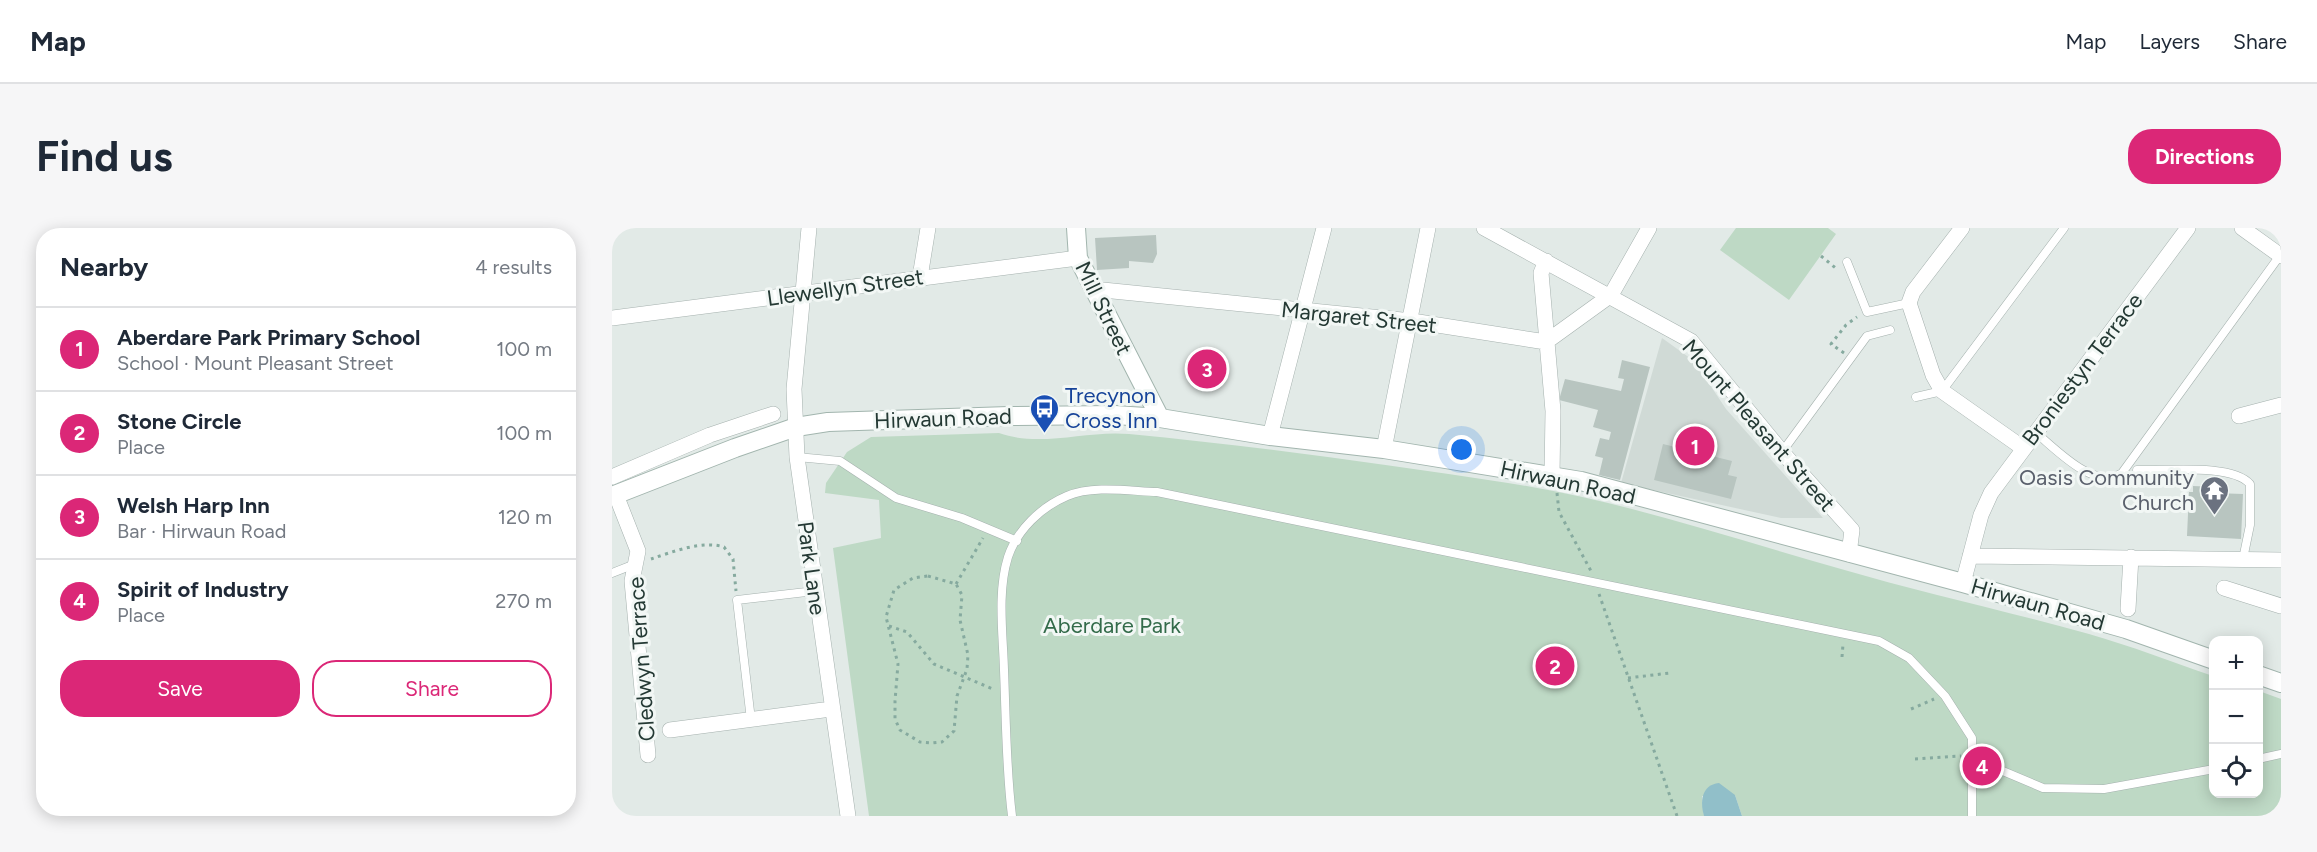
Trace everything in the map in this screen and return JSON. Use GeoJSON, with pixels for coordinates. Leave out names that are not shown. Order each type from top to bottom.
{"type":"FeatureCollection","features":[{"type":"Feature","properties":{"kind":"main road","name":"Mill Street"},"geometry":{"type":"LineString","coordinates":[[1076,228],[1078,258],[1160,418]]}},
{"type":"Feature","properties":{"kind":"main road","name":"Hirwaun Road"},"geometry":{"type":"LineString","coordinates":[[613,489],[796,427],[828,422],[1009,416],[1115,415],[1160,418],[1270,436],[1384,449],[1556,476],[1963,583],[2126,629],[2209,658]]}},
{"type":"Feature","properties":{"kind":"main road"},"geometry":{"type":"LineString","coordinates":[[2263,676],[2281,683]]}},
{"type":"Feature","properties":{"kind":"street","name":"Park Lane"},"geometry":{"type":"LineString","coordinates":[[809,228],[794,389],[797,457],[848,816]]}},
{"type":"Feature","properties":{"kind":"street"},"geometry":{"type":"LineString","coordinates":[[920,277],[928,228]]}},
{"type":"Feature","properties":{"kind":"street"},"geometry":{"type":"LineString","coordinates":[[1270,436],[1324,228]]}},
{"type":"Feature","properties":{"kind":"street"},"geometry":{"type":"LineString","coordinates":[[1384,449],[1412,321],[1428,228]]}},
{"type":"Feature","properties":{"kind":"street","name":"Mount Pleasant Street"},"geometry":{"type":"LineString","coordinates":[[1484,228],[1512,234],[1546,261],[1691,341],[1782,452],[1852,530],[1849,554]]}},
{"type":"Feature","properties":{"kind":"street"},"geometry":{"type":"LineString","coordinates":[[1549,339],[1611,296],[1649,228]]}},
{"type":"Feature","properties":{"kind":"street"},"geometry":{"type":"LineString","coordinates":[[1962,228],[1914,292],[1909,303],[1933,375],[1942,391],[2023,448]]}},
{"type":"Feature","properties":{"kind":"street","name":"Broniestyn Terrace"},"geometry":{"type":"LineString","coordinates":[[1963,583],[1981,514],[1991,493],[2188,228]]}},
{"type":"Feature","properties":{"kind":"street"},"geometry":{"type":"LineString","coordinates":[[2242,228],[2281,255]]}},
{"type":"Feature","properties":{"kind":"street","name":"Llewellyn Street"},"geometry":{"type":"LineString","coordinates":[[612,318],[1078,258]]}},
{"type":"Feature","properties":{"kind":"street"},"geometry":{"type":"LineString","coordinates":[[1546,261],[1542,283],[1549,339],[1556,476]]}},
{"type":"Feature","properties":{"kind":"street","name":"Margaret Street"},"geometry":{"type":"LineString","coordinates":[[1093,289],[1412,321],[1546,342],[1549,339]]}},
{"type":"Feature","properties":{"kind":"street"},"geometry":{"type":"LineString","coordinates":[[2239,416],[2281,405]]}},
{"type":"Feature","properties":{"kind":"street"},"geometry":{"type":"LineString","coordinates":[[613,489],[726,429],[773,414]]}},
{"type":"Feature","properties":{"kind":"street"},"geometry":{"type":"LineString","coordinates":[[726,429],[735,448]]}},
{"type":"Feature","properties":{"kind":"street","name":"Cledwyn Terrace"},"geometry":{"type":"LineString","coordinates":[[613,489],[638,550],[632,581],[648,755]]}},
{"type":"Feature","properties":{"kind":"street"},"geometry":{"type":"LineString","coordinates":[[1970,556],[2281,560]]}},
{"type":"Feature","properties":{"kind":"street"},"geometry":{"type":"LineString","coordinates":[[2128,609],[2131,557]]}},
{"type":"Feature","properties":{"kind":"street"},"geometry":{"type":"LineString","coordinates":[[2224,588],[2281,606]]}},
{"type":"Feature","properties":{"kind":"street"},"geometry":{"type":"LineString","coordinates":[[670,730],[831,709]]}},
{"type":"Feature","properties":{"kind":"lane"},"geometry":{"type":"LineString","coordinates":[[1916,397],[1942,391],[2064,228]]}},
{"type":"Feature","properties":{"kind":"lane"},"geometry":{"type":"LineString","coordinates":[[2035,432],[2091,475],[2109,478],[2122,473],[2281,255]]}},
{"type":"Feature","properties":{"kind":"lane"},"geometry":{"type":"LineString","coordinates":[[1847,262],[1867,312],[1909,303]]}},
{"type":"Feature","properties":{"kind":"lane"},"geometry":{"type":"LineString","coordinates":[[1782,452],[1867,336],[1890,330]]}},
{"type":"Feature","properties":{"kind":"lane"},"geometry":{"type":"LineString","coordinates":[[797,457],[840,461],[897,498],[989,529],[1017,541]]}},
{"type":"Feature","properties":{"kind":"lane"},"geometry":{"type":"LineString","coordinates":[[2137,470],[2212,471],[2233,474],[2246,480],[2250,484],[2250,525],[2244,543],[2243,559]]}},
{"type":"Feature","properties":{"kind":"lane"},"geometry":{"type":"LineString","coordinates":[[1012,816],[1005,695],[1004,582],[1009,556],[1025,527],[1038,515],[1068,496],[1098,490],[1157,492],[1879,641],[1909,657],[1944,695],[1972,738],[1972,816]]}},
{"type":"Feature","properties":{"kind":"lane"},"geometry":{"type":"LineString","coordinates":[[612,573],[635,564]]}},
{"type":"Feature","properties":{"kind":"lane"},"geometry":{"type":"LineString","coordinates":[[751,720],[737,600],[815,591]]}},
{"type":"Feature","properties":{"kind":"lane"},"geometry":{"type":"LineString","coordinates":[[2263,758],[2281,754]]}},
{"type":"Feature","properties":{"kind":"lane"},"geometry":{"type":"LineString","coordinates":[[1972,757],[2043,788],[2104,789],[2209,770]]}},
{"type":"Feature","properties":{"kind":"path"},"geometry":{"type":"LineString","coordinates":[[1556,476],[1558,512],[1595,582],[1677,816]]}},
{"type":"Feature","properties":{"kind":"path"},"geometry":{"type":"LineString","coordinates":[[956,584],[989,529]]}},
{"type":"Feature","properties":{"kind":"path"},"geometry":{"type":"LineString","coordinates":[[635,564],[680,550],[711,545],[724,547],[733,559],[737,600]]}},
{"type":"Feature","properties":{"kind":"path"},"geometry":{"type":"LineString","coordinates":[[928,576],[956,584],[962,595],[960,620],[968,655],[964,678],[957,696],[956,724],[950,737],[942,742],[932,743],[909,737],[900,730],[895,719],[898,664],[889,626],[886,617],[894,590],[903,583],[928,576]]}},
{"type":"Feature","properties":{"kind":"path"},"geometry":{"type":"LineString","coordinates":[[889,626],[907,632],[921,645],[934,664],[1005,695]]}},
{"type":"Feature","properties":{"kind":"path"},"geometry":{"type":"LineString","coordinates":[[1628,678],[1670,673]]}},
{"type":"Feature","properties":{"kind":"path"},"geometry":{"type":"LineString","coordinates":[[1911,710],[1944,695]]}},
{"type":"Feature","properties":{"kind":"path"},"geometry":{"type":"LineString","coordinates":[[1915,759],[1972,757]]}},
{"type":"Feature","properties":{"kind":"shaded area"},"geometry":{"type":"Polygon","coordinates":[[[1662,338],[1694,361],[1726,409],[1823,518],[1781,518],[1621,483],[1662,338]]]}},
{"type":"Feature","properties":{"kind":"green space"},"geometry":{"type":"Polygon","coordinates":[[[1736,228],[1828,228],[1836,234],[1789,300],[1720,250],[1736,228]]]}},
{"type":"Feature","properties":{"kind":"green space","name":"Aberdare Park"},"geometry":{"type":"Polygon","coordinates":[[[999,433],[1031,439],[1047,439],[1096,434],[1129,434],[1366,462],[1508,483],[1592,499],[1634,510],[1872,578],[2105,639],[2209,675],[2209,798],[2263,798],[2263,692],[2281,699],[2281,816],[1742,816],[1735,795],[1702,796],[1704,816],[869,816],[833,548],[881,538],[879,500],[825,493],[826,483],[847,452],[871,437],[999,433]]]}},
{"type":"Feature","properties":{"kind":"water"},"geometry":{"type":"Polygon","coordinates":[[[1719,783],[1735,795],[1742,816],[1704,816],[1703,795],[1708,787],[1719,783]]]}},
{"type":"Feature","properties":{"kind":"building"},"geometry":{"type":"Polygon","coordinates":[[[1156,235],[1157,254],[1153,263],[1129,261],[1129,268],[1097,270],[1095,238],[1156,235]]]}},
{"type":"Feature","properties":{"kind":"building"},"geometry":{"type":"Polygon","coordinates":[[[1622,360],[1650,367],[1620,480],[1599,475],[1603,458],[1595,456],[1600,438],[1609,440],[1611,432],[1593,427],[1598,410],[1559,400],[1565,379],[1621,391],[1624,379],[1618,378],[1622,360]]]}},
{"type":"Feature","properties":{"kind":"building"},"geometry":{"type":"Polygon","coordinates":[[[1663,444],[1732,461],[1728,475],[1737,477],[1731,499],[1654,480],[1663,444]]]}},
{"type":"Feature","properties":{"kind":"building","name":"Oasis Community Church"},"geometry":{"type":"Polygon","coordinates":[[[2193,486],[2215,487],[2215,493],[2243,494],[2241,539],[2187,536],[2189,492],[2193,492],[2193,486]]]}},
{"type":"Feature","properties":{"kind":"place","name":"Welsh Harp Inn"},"geometry":{"type":"Point","coordinates":[1207,369]}},
{"type":"Feature","properties":{"kind":"place","name":"Trecynon Cross Inn"},"geometry":{"type":"Point","coordinates":[1044,434]}},
{"type":"Feature","properties":{"kind":"place","name":"Aberdare Park Primary School"},"geometry":{"type":"Point","coordinates":[1695,446]}},
{"type":"Feature","properties":{"kind":"place","name":"Oasis Community Church"},"geometry":{"type":"Point","coordinates":[2215,516]}},
{"type":"Feature","properties":{"kind":"place","name":"Stone Circle"},"geometry":{"type":"Point","coordinates":[1555,666]}},
{"type":"Feature","properties":{"kind":"place","name":"Spirit of Industry"},"geometry":{"type":"Point","coordinates":[1982,766]}}]}
